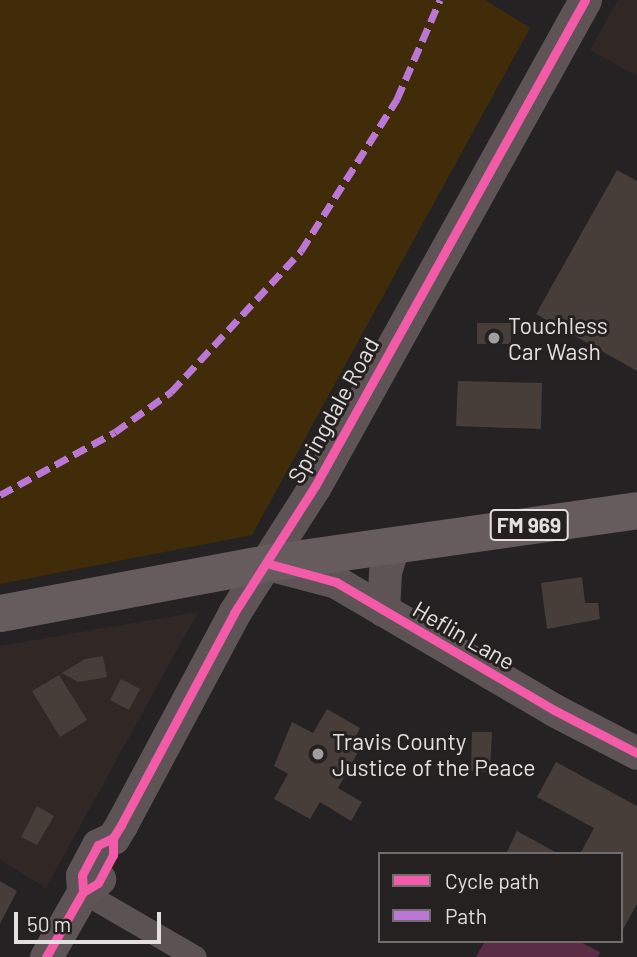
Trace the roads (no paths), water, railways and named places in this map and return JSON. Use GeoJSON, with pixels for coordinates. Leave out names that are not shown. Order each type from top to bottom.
{"type":"FeatureCollection","features":[{"type":"Feature","properties":{"kind":"main road","name":"Springdale Road"},"geometry":{"type":"LineString","coordinates":[[46,957],[83,892],[97,883],[113,855],[113,838],[266,563],[315,486],[585,0]]}},
{"type":"Feature","properties":{"kind":"main road","name":"FM 969"},"geometry":{"type":"LineString","coordinates":[[0,612],[266,563],[637,510]]}},
{"type":"Feature","properties":{"kind":"main road"},"geometry":{"type":"LineString","coordinates":[[383,610],[385,572],[393,546]]}},
{"type":"Feature","properties":{"kind":"main road","name":"Heflin Lane"},"geometry":{"type":"LineString","coordinates":[[266,563],[336,582],[637,753]]}},
{"type":"Feature","properties":{"kind":"street"},"geometry":{"type":"LineString","coordinates":[[83,892],[195,957]]}},
{"type":"Feature","properties":{"kind":"place","name":"Touchless Car Wash"},"geometry":{"type":"Point","coordinates":[494,338]}},
{"type":"Feature","properties":{"kind":"place","name":"Travis County Justice of the Peace"},"geometry":{"type":"Point","coordinates":[318,754]}}]}
